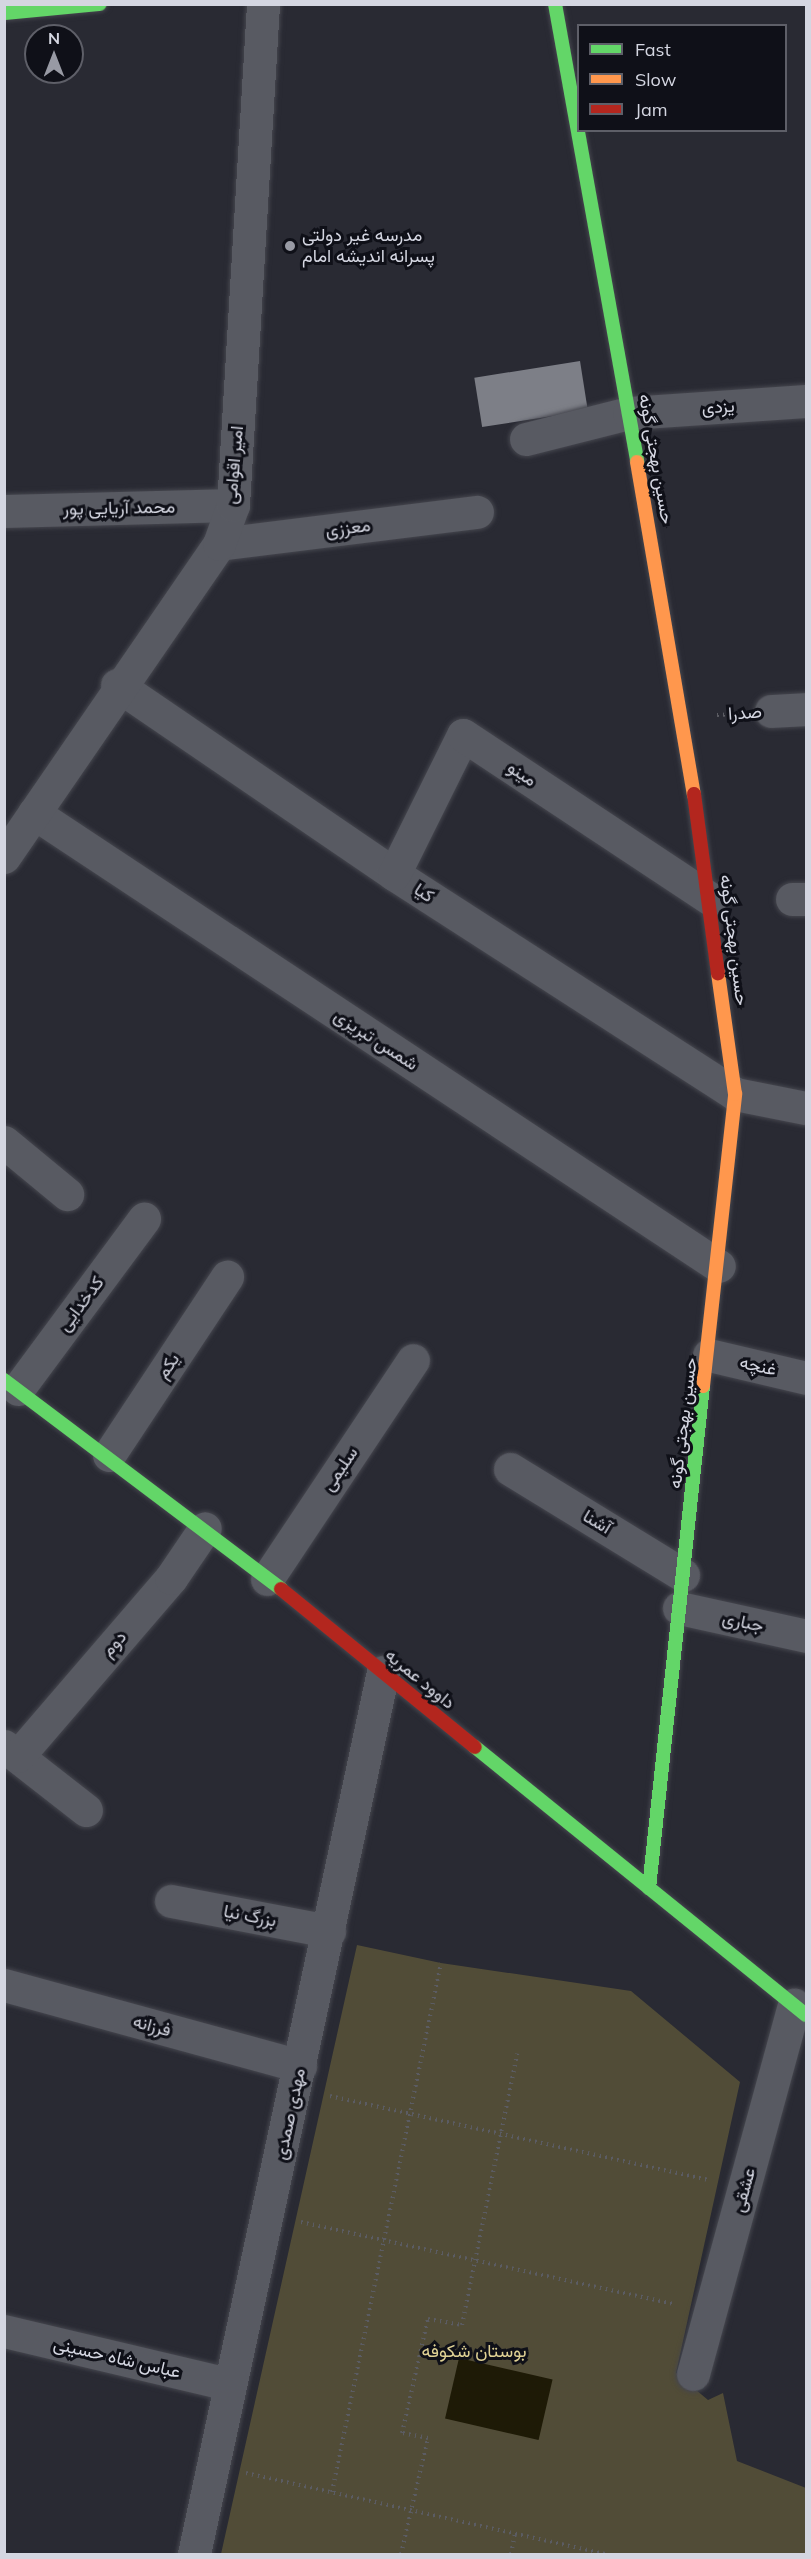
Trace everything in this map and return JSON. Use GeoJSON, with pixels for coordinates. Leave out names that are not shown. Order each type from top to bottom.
{"type":"FeatureCollection","features":[{"type":"Feature","properties":{"kind":"street"},"geometry":{"type":"LineString","coordinates":[[4,12],[100,4]]}},
{"type":"Feature","properties":{"kind":"street","name":"امیر اقوامی"},"geometry":{"type":"LineString","coordinates":[[4,857],[117,685],[219,544],[233,505],[262,4]]}},
{"type":"Feature","properties":{"kind":"street","name":"حسین بهجتی گونه"},"geometry":{"type":"LineString","coordinates":[[555,4],[577,126]]}},
{"type":"Feature","properties":{"kind":"street","name":"حسین بهجتی گونه"},"geometry":{"type":"LineString","coordinates":[[578,132],[683,717],[711,899],[735,1094],[719,1266],[649,1888]]}},
{"type":"Feature","properties":{"kind":"street","name":"یزدی"},"geometry":{"type":"LineString","coordinates":[[526,439],[629,413],[807,401]]}},
{"type":"Feature","properties":{"kind":"street","name":"محمد آریایی پور"},"geometry":{"type":"LineString","coordinates":[[4,511],[233,505]]}},
{"type":"Feature","properties":{"kind":"street","name":"معززی"},"geometry":{"type":"LineString","coordinates":[[219,544],[477,512]]}},
{"type":"Feature","properties":{"kind":"street","name":"کیا"},"geometry":{"type":"LineString","coordinates":[[117,685],[394,874],[735,1094]]}},
{"type":"Feature","properties":{"kind":"street","name":"صدرا"},"geometry":{"type":"LineString","coordinates":[[771,711],[807,709]]}},
{"type":"Feature","properties":{"kind":"street","name":"مینو"},"geometry":{"type":"LineString","coordinates":[[394,874],[463,735],[711,899]]}},
{"type":"Feature","properties":{"kind":"street","name":"شمس تبریزی"},"geometry":{"type":"LineString","coordinates":[[34,813],[719,1266]]}},
{"type":"Feature","properties":{"kind":"street"},"geometry":{"type":"LineString","coordinates":[[735,1094],[807,1108]]}},
{"type":"Feature","properties":{"kind":"street"},"geometry":{"type":"LineString","coordinates":[[4,1142],[67,1194]]}},
{"type":"Feature","properties":{"kind":"street","name":"کدخدایی"},"geometry":{"type":"LineString","coordinates":[[11,1384],[144,1219]]}},
{"type":"Feature","properties":{"kind":"street","name":"یکم"},"geometry":{"type":"LineString","coordinates":[[109,1455],[227,1277]]}},
{"type":"Feature","properties":{"kind":"street","name":"غنچه"},"geometry":{"type":"LineString","coordinates":[[709,1355],[807,1378]]}},
{"type":"Feature","properties":{"kind":"street","name":"سلیمی"},"geometry":{"type":"LineString","coordinates":[[267,1579],[412,1360]]}},
{"type":"Feature","properties":{"kind":"street","name":"داوود عمریه"},"geometry":{"type":"LineString","coordinates":[[11,1384],[205,1528],[800,2010]]}},
{"type":"Feature","properties":{"kind":"street","name":"آشنا"},"geometry":{"type":"LineString","coordinates":[[510,1469],[683,1575]]}},
{"type":"Feature","properties":{"kind":"street","name":"دوم"},"geometry":{"type":"LineString","coordinates":[[86,1810],[11,1751],[171,1578],[205,1528]]}},
{"type":"Feature","properties":{"kind":"street","name":"جباری"},"geometry":{"type":"LineString","coordinates":[[679,1608],[807,1636]]}},
{"type":"Feature","properties":{"kind":"street","name":"مهدی صمدی"},"geometry":{"type":"LineString","coordinates":[[194,2554],[383,1672]]}},
{"type":"Feature","properties":{"kind":"street","name":"بزرگ نیا"},"geometry":{"type":"LineString","coordinates":[[171,1902],[329,1931]]}},
{"type":"Feature","properties":{"kind":"street","name":"فرزانه"},"geometry":{"type":"LineString","coordinates":[[4,1985],[300,2066]]}},
{"type":"Feature","properties":{"kind":"street","name":"عشقی"},"geometry":{"type":"LineString","coordinates":[[693,2374],[800,2010]]}},
{"type":"Feature","properties":{"kind":"street","name":"عباس شاه حسینی"},"geometry":{"type":"LineString","coordinates":[[4,2331],[229,2384]]}},
{"type":"Feature","properties":{"kind":"path","name":"صدرا"},"geometry":{"type":"LineString","coordinates":[[683,717],[771,711]]}},
{"type":"Feature","properties":{"kind":"path"},"geometry":{"type":"LineString","coordinates":[[332,2492],[441,1963]]}},
{"type":"Feature","properties":{"kind":"path"},"geometry":{"type":"LineString","coordinates":[[401,2554],[428,2438],[402,2433],[428,2319],[462,2325],[503,2134],[517,2054]]}},
{"type":"Feature","properties":{"kind":"path"},"geometry":{"type":"LineString","coordinates":[[323,2095],[718,2182]]}},
{"type":"Feature","properties":{"kind":"path"},"geometry":{"type":"LineString","coordinates":[[268,2215],[710,2312]]}},
{"type":"Feature","properties":{"kind":"path"},"geometry":{"type":"LineString","coordinates":[[239,2472],[606,2554]]}},
{"type":"Feature","properties":{"kind":"path"},"geometry":{"type":"LineString","coordinates":[[511,2554],[515,2534]]}},
{"type":"Feature","properties":{"kind":"green space","name":"بوستان شکوفه"},"geometry":{"type":"Polygon","coordinates":[[[357,1945],[441,1963],[631,1991],[740,2082],[676,2373],[708,2400],[723,2393],[737,2461],[806,2488],[806,2554],[221,2554],[357,1945]]]}},
{"type":"Feature","properties":{"kind":"shaded area"},"geometry":{"type":"Polygon","coordinates":[[[459,2358],[553,2380],[539,2440],[445,2418],[459,2358]]]}},
{"type":"Feature","properties":{"kind":"building"},"geometry":{"type":"Polygon","coordinates":[[[580,361],[588,410],[482,427],[474,378],[580,361]]]}},
{"type":"Feature","properties":{"kind":"traffic: fast"},"geometry":{"type":"LineString","coordinates":[[4,13],[100,4]]}},
{"type":"Feature","properties":{"kind":"traffic: fast"},"geometry":{"type":"LineString","coordinates":[[555,4],[577,127]]}},
{"type":"Feature","properties":{"kind":"traffic: fast"},"geometry":{"type":"LineString","coordinates":[[578,132],[637,462]]}},
{"type":"Feature","properties":{"kind":"traffic: fast"},"geometry":{"type":"LineString","coordinates":[[4,1380],[281,1589]]}},
{"type":"Feature","properties":{"kind":"traffic: fast"},"geometry":{"type":"LineString","coordinates":[[649,1888],[703,1386]]}},
{"type":"Feature","properties":{"kind":"traffic: fast"},"geometry":{"type":"LineString","coordinates":[[475,1747],[806,2015]]}},
{"type":"Feature","properties":{"kind":"traffic: slow"},"geometry":{"type":"LineString","coordinates":[[637,462],[694,794]]}},
{"type":"Feature","properties":{"kind":"traffic: slow"},"geometry":{"type":"LineString","coordinates":[[703,1386],[735,1094],[718,973]]}},
{"type":"Feature","properties":{"kind":"traffic: jam"},"geometry":{"type":"LineString","coordinates":[[694,794],[718,973]]}},
{"type":"Feature","properties":{"kind":"traffic: jam"},"geometry":{"type":"LineString","coordinates":[[281,1589],[475,1747]]}},
{"type":"Feature","properties":{"kind":"place","name":"مدرسه غیر دولتی پسرانه اندیشه امام"},"geometry":{"type":"Point","coordinates":[290,246]}}]}
